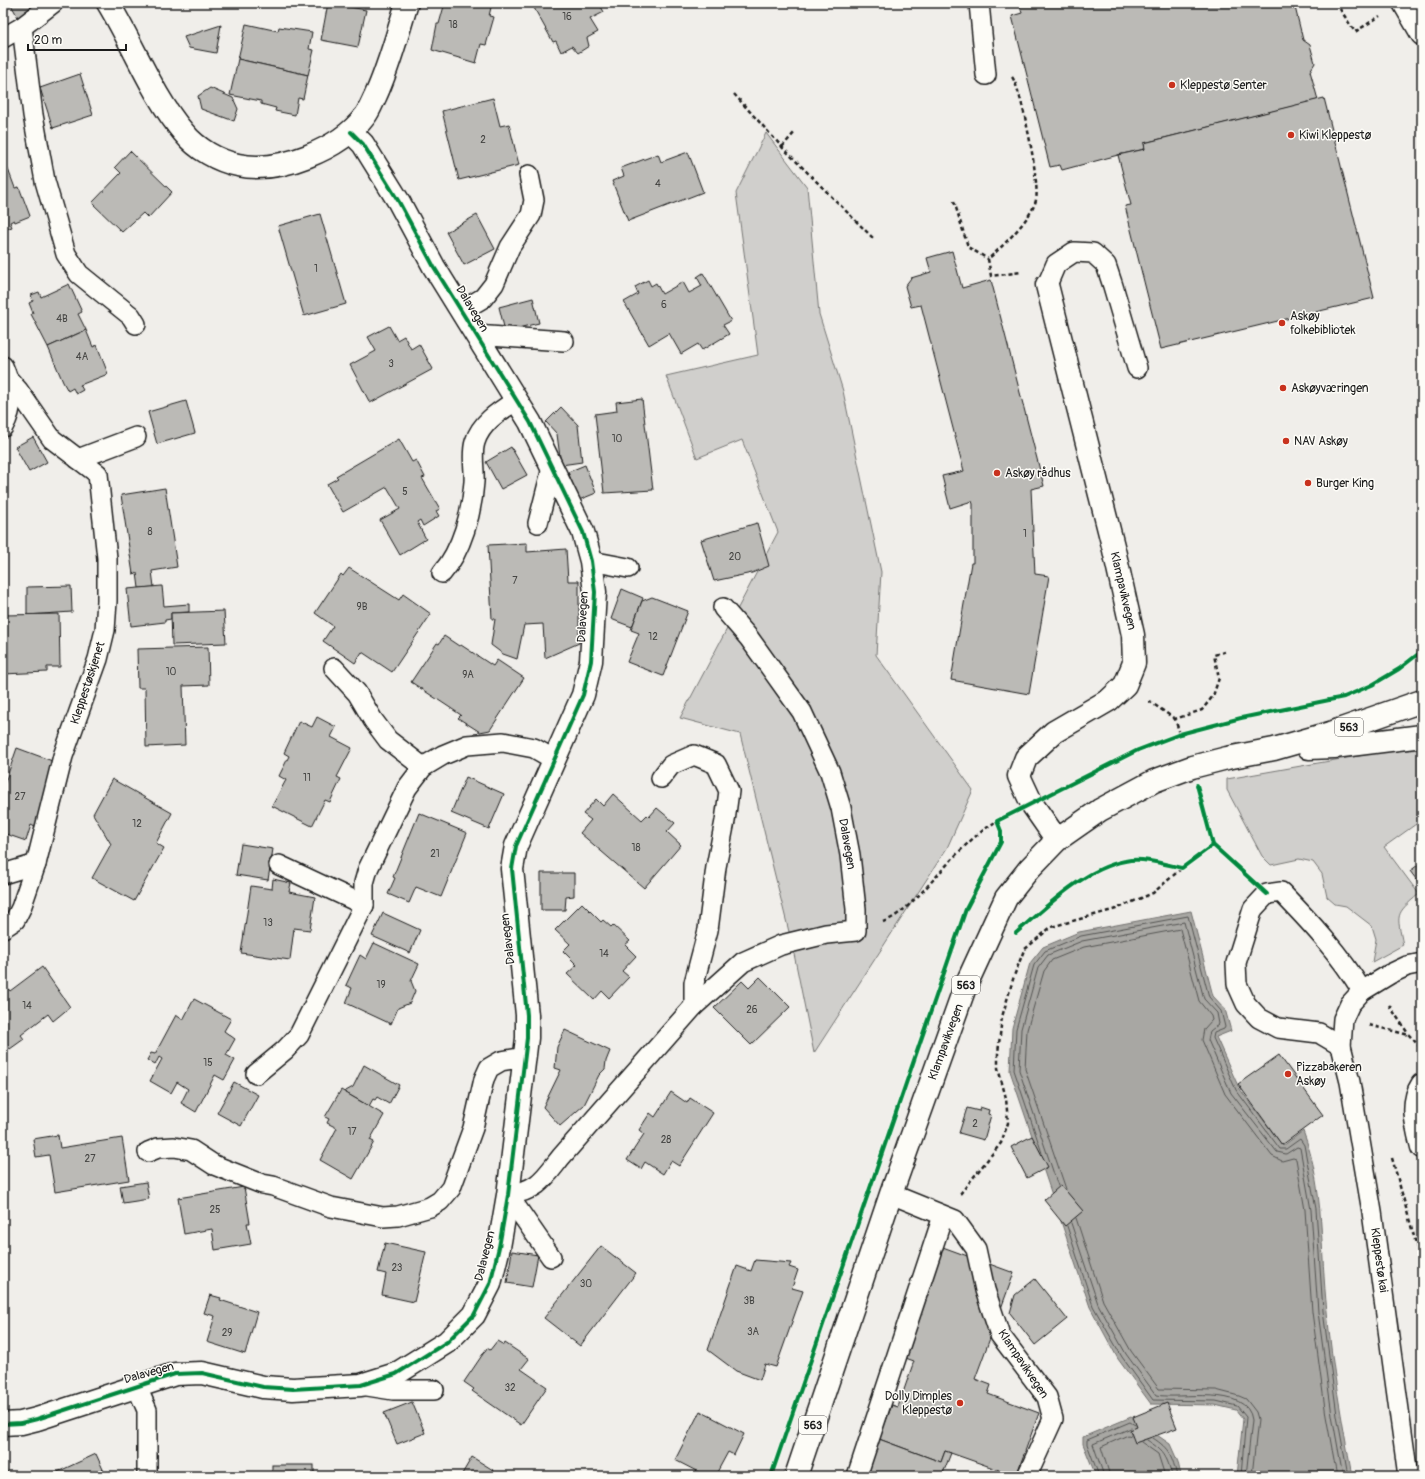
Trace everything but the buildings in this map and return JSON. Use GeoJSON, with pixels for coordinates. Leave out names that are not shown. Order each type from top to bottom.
{"type":"FeatureCollection","features":[{"type":"Feature","properties":{"kind":"street"},"geometry":{"type":"LineString","coordinates":[[108,3],[158,95],[184,133],[197,145],[217,158],[238,165],[253,167],[273,165],[325,149],[351,132],[366,115],[385,75],[407,3]]}},
{"type":"Feature","properties":{"kind":"street"},"geometry":{"type":"LineString","coordinates":[[1404,3],[1422,34]]}},
{"type":"Feature","properties":{"kind":"street","name":"Dalavegen"},"geometry":{"type":"LineString","coordinates":[[3,1424],[21,1423],[37,1419],[92,1402],[136,1385],[175,1374],[202,1373],[263,1387],[293,1389],[361,1385],[396,1374],[447,1342],[474,1315],[490,1284],[499,1247],[508,1195],[525,1058],[527,1015],[512,869],[516,846],[553,759],[583,695],[591,661],[595,592],[591,561],[583,532],[517,400],[475,335],[363,144],[351,132]]}},
{"type":"Feature","properties":{"kind":"street","name":"Klampavikvegen"},"geometry":{"type":"LineString","coordinates":[[1050,277],[1133,635],[1134,663],[1125,685],[1109,700],[1054,732],[1026,758],[1019,776],[1032,804],[1057,840]]}},
{"type":"Feature","properties":{"kind":"street","name":"Klampavikvegen"},"geometry":{"type":"LineString","coordinates":[[796,1476],[891,1194],[965,987],[984,942],[1006,898],[1029,868],[1057,840],[1100,810],[1154,782],[1192,767],[1213,761],[1274,749],[1330,733],[1422,701]]}},
{"type":"Feature","properties":{"kind":"street","name":"Klampavikvegen"},"geometry":{"type":"LineString","coordinates":[[1274,749],[1334,747],[1422,736]]}},
{"type":"Feature","properties":{"kind":"street"},"geometry":{"type":"LineString","coordinates":[[1422,1085],[1415,1108],[1417,1128],[1422,1146]]}},
{"type":"Feature","properties":{"kind":"lane"},"geometry":{"type":"LineString","coordinates":[[3,38],[22,27],[53,3]]}},
{"type":"Feature","properties":{"kind":"lane"},"geometry":{"type":"LineString","coordinates":[[979,3],[986,75]]}},
{"type":"Feature","properties":{"kind":"lane"},"geometry":{"type":"LineString","coordinates":[[22,27],[33,115],[45,181],[66,254],[79,274],[131,316],[136,324]]}},
{"type":"Feature","properties":{"kind":"lane","name":"Dalavegen"},"geometry":{"type":"LineString","coordinates":[[461,311],[483,298],[494,284],[510,247],[529,220],[534,200],[529,174]]}},
{"type":"Feature","properties":{"kind":"lane"},"geometry":{"type":"LineString","coordinates":[[1050,277],[1056,264],[1074,252],[1093,253],[1106,265],[1114,286],[1137,368]]}},
{"type":"Feature","properties":{"kind":"lane","name":"Dalavegen"},"geometry":{"type":"LineString","coordinates":[[475,335],[564,341]]}},
{"type":"Feature","properties":{"kind":"lane","name":"Kleppestøskjenet"},"geometry":{"type":"LineString","coordinates":[[3,426],[7,393],[18,390],[52,439],[98,474],[107,558],[107,601],[104,630],[98,659],[62,756],[36,864],[22,908],[15,920],[3,928]]}},
{"type":"Feature","properties":{"kind":"lane"},"geometry":{"type":"LineString","coordinates":[[442,573],[457,551],[466,523],[474,481],[473,455],[475,442],[483,427],[492,416],[517,400]]}},
{"type":"Feature","properties":{"kind":"lane"},"geometry":{"type":"LineString","coordinates":[[78,459],[136,437]]}},
{"type":"Feature","properties":{"kind":"lane"},"geometry":{"type":"LineString","coordinates":[[538,523],[552,468]]}},
{"type":"Feature","properties":{"kind":"lane"},"geometry":{"type":"LineString","coordinates":[[591,561],[628,568]]}},
{"type":"Feature","properties":{"kind":"lane","name":"Dalavegen"},"geometry":{"type":"LineString","coordinates":[[723,608],[749,638],[802,712],[830,772],[841,808],[850,855],[856,909],[856,931]]}},
{"type":"Feature","properties":{"kind":"lane"},"geometry":{"type":"LineString","coordinates":[[334,668],[357,693],[373,720],[388,740],[424,767]]}},
{"type":"Feature","properties":{"kind":"lane"},"geometry":{"type":"LineString","coordinates":[[256,1074],[285,1050],[299,1035],[364,905],[364,883],[368,869],[407,788],[424,767],[443,755],[467,745],[503,742],[534,748],[553,759]]}},
{"type":"Feature","properties":{"kind":"lane"},"geometry":{"type":"LineString","coordinates":[[661,778],[671,765],[694,755],[716,764],[729,791],[716,867],[708,930],[694,983],[694,1006]]}},
{"type":"Feature","properties":{"kind":"lane"},"geometry":{"type":"LineString","coordinates":[[3,874],[36,864]]}},
{"type":"Feature","properties":{"kind":"lane"},"geometry":{"type":"LineString","coordinates":[[279,865],[364,905]]}},
{"type":"Feature","properties":{"kind":"lane"},"geometry":{"type":"LineString","coordinates":[[1341,1046],[1319,1033],[1278,1028],[1259,1018],[1246,1004],[1237,984],[1236,964],[1253,908],[1267,894],[1282,892],[1322,934],[1347,966],[1368,987]]}},
{"type":"Feature","properties":{"kind":"lane"},"geometry":{"type":"LineString","coordinates":[[551,1257],[508,1195],[523,1192],[540,1184],[560,1157],[694,1006],[743,962],[781,945],[826,934],[856,931]]}},
{"type":"Feature","properties":{"kind":"lane","name":"Kleppestø kai"},"geometry":{"type":"LineString","coordinates":[[1408,1476],[1372,1212],[1350,1082],[1341,1046],[1343,1019],[1350,1004],[1368,987],[1408,966],[1422,963]]}},
{"type":"Feature","properties":{"kind":"lane"},"geometry":{"type":"LineString","coordinates":[[148,1152],[158,1148],[174,1147],[191,1150],[214,1165],[262,1184],[273,1186],[331,1207],[371,1216],[398,1216],[430,1207],[440,1201],[451,1188],[473,1128],[484,1079],[489,1068],[501,1061],[525,1058]]}},
{"type":"Feature","properties":{"kind":"lane","name":"Klampavikvegen"},"geometry":{"type":"LineString","coordinates":[[891,1194],[955,1220],[976,1249],[985,1290],[1000,1335],[1047,1397],[1053,1420],[1027,1476]]}},
{"type":"Feature","properties":{"kind":"lane"},"geometry":{"type":"LineString","coordinates":[[857,1476],[943,1216]]}},
{"type":"Feature","properties":{"kind":"lane","name":"Dalavegen"},"geometry":{"type":"LineString","coordinates":[[136,1385],[147,1410],[147,1476]]}},
{"type":"Feature","properties":{"kind":"lane","name":"Dalavegen"},"geometry":{"type":"LineString","coordinates":[[361,1385],[393,1390],[434,1390]]}},
{"type":"Feature","properties":{"kind":"path"},"geometry":{"type":"LineString","coordinates":[[1336,3],[1355,32],[1384,13]]}},
{"type":"Feature","properties":{"kind":"path"},"geometry":{"type":"LineString","coordinates":[[986,75],[1006,70],[1015,80],[1025,115],[1036,186],[1036,200],[1030,211],[1005,244],[988,259]]}},
{"type":"Feature","properties":{"kind":"path"},"geometry":{"type":"LineString","coordinates":[[734,94],[782,148],[873,238]]}},
{"type":"Feature","properties":{"kind":"path"},"geometry":{"type":"LineString","coordinates":[[782,148],[795,132]]}},
{"type":"Feature","properties":{"kind":"path"},"geometry":{"type":"LineString","coordinates":[[954,201],[968,247],[988,259],[991,276],[1050,277]]}},
{"type":"Feature","properties":{"kind":"path"},"geometry":{"type":"LineString","coordinates":[[1182,741],[1175,719],[1202,710],[1213,696],[1219,678],[1214,655],[1227,651]]}},
{"type":"Feature","properties":{"kind":"path"},"geometry":{"type":"LineString","coordinates":[[1173,736],[1187,732]]}},
{"type":"Feature","properties":{"kind":"path"},"geometry":{"type":"LineString","coordinates":[[856,931],[891,919],[907,907],[953,858],[990,824],[1005,817]]}},
{"type":"Feature","properties":{"kind":"path"},"geometry":{"type":"LineString","coordinates":[[943,1216],[1001,1143],[1008,1123],[1006,1098],[998,1068],[998,1053],[1002,1017],[1014,976],[1024,950],[1051,927],[1116,909],[1153,893],[1188,864]]}},
{"type":"Feature","properties":{"kind":"path"},"geometry":{"type":"LineString","coordinates":[[1175,867],[1182,868]]}},
{"type":"Feature","properties":{"kind":"path"},"geometry":{"type":"LineString","coordinates":[[1368,987],[1422,1049]]}},
{"type":"Feature","properties":{"kind":"path"},"geometry":{"type":"LineString","coordinates":[[1343,1019],[1409,1035]]}},
{"type":"Feature","properties":{"kind":"shaded area"},"geometry":{"type":"Polygon","coordinates":[[[766,133],[807,187],[819,314],[843,391],[881,572],[876,655],[973,790],[947,848],[814,1053],[792,944],[740,734],[680,718],[778,532],[742,440],[697,458],[666,376],[758,355],[736,193],[766,133]]]}},
{"type":"Feature","properties":{"kind":"shaded area"},"geometry":{"type":"Polygon","coordinates":[[[1422,749],[1422,832],[1416,824],[1384,847],[1419,894],[1405,906],[1399,916],[1399,927],[1403,945],[1372,962],[1376,939],[1372,926],[1346,906],[1335,904],[1327,897],[1322,874],[1313,862],[1299,859],[1271,865],[1262,856],[1227,790],[1227,779],[1381,752],[1422,749]]]}},
{"type":"Feature","properties":{"kind":"water"},"geometry":{"type":"Polygon","coordinates":[[[1191,911],[1213,996],[1225,1009],[1231,1031],[1216,1037],[1239,1088],[1283,1146],[1303,1131],[1310,1153],[1315,1175],[1321,1220],[1329,1332],[1352,1476],[1237,1476],[1243,1419],[1236,1410],[1215,1405],[1151,1404],[1118,1359],[1090,1307],[1010,1071],[1012,1028],[1030,963],[1043,947],[1079,932],[1191,911]]]}},
{"type":"Feature","properties":{"kind":"water"},"geometry":{"type":"Polygon","coordinates":[[[1131,1417],[1170,1444],[1178,1462],[1181,1476],[1096,1476],[1083,1444],[1083,1437],[1131,1417]]]}},
{"type":"Feature","properties":{"kind":"cycle path"},"geometry":{"type":"LineString","coordinates":[[3,1424],[21,1423],[37,1419],[175,1374],[202,1373],[263,1387],[293,1389],[361,1385],[396,1374],[447,1342],[474,1315],[490,1284],[499,1247],[508,1195],[527,1038],[527,1015],[512,869],[516,846],[583,695],[591,661],[595,592],[591,561],[583,532],[530,422],[434,267],[399,202],[363,144],[351,132]]}},
{"type":"Feature","properties":{"kind":"cycle path"},"geometry":{"type":"LineString","coordinates":[[771,1476],[966,909],[1001,842],[1001,831],[997,821],[1138,750],[1180,734],[1241,718],[1344,697],[1372,685],[1399,669],[1422,651]]}},
{"type":"Feature","properties":{"kind":"cycle path"},"geometry":{"type":"LineString","coordinates":[[1197,785],[1213,845],[1267,894]]}},
{"type":"Feature","properties":{"kind":"cycle path"},"geometry":{"type":"LineString","coordinates":[[1016,933],[1066,890],[1080,880],[1110,865],[1125,861],[1139,860],[1182,868],[1213,845]]}},
{"type":"Feature","properties":{"kind":"place","name":"Kleppestø Senter"},"geometry":{"type":"Point","coordinates":[1172,85]}},
{"type":"Feature","properties":{"kind":"place","name":"Kiwi Kleppestø"},"geometry":{"type":"Point","coordinates":[1291,135]}},
{"type":"Feature","properties":{"kind":"place","name":"Askøy folkebibliotek"},"geometry":{"type":"Point","coordinates":[1282,323]}},
{"type":"Feature","properties":{"kind":"place","name":"Askøyværingen"},"geometry":{"type":"Point","coordinates":[1283,388]}},
{"type":"Feature","properties":{"kind":"place","name":"NAV Askøy"},"geometry":{"type":"Point","coordinates":[1286,441]}},
{"type":"Feature","properties":{"kind":"place","name":"Askøy rådhus"},"geometry":{"type":"Point","coordinates":[997,473]}},
{"type":"Feature","properties":{"kind":"place","name":"Burger King"},"geometry":{"type":"Point","coordinates":[1308,483]}},
{"type":"Feature","properties":{"kind":"place","name":"Pizzabakeren Askøy"},"geometry":{"type":"Point","coordinates":[1288,1074]}},
{"type":"Feature","properties":{"kind":"place","name":"Dolly Dimples Kleppestø"},"geometry":{"type":"Point","coordinates":[960,1403]}}]}
